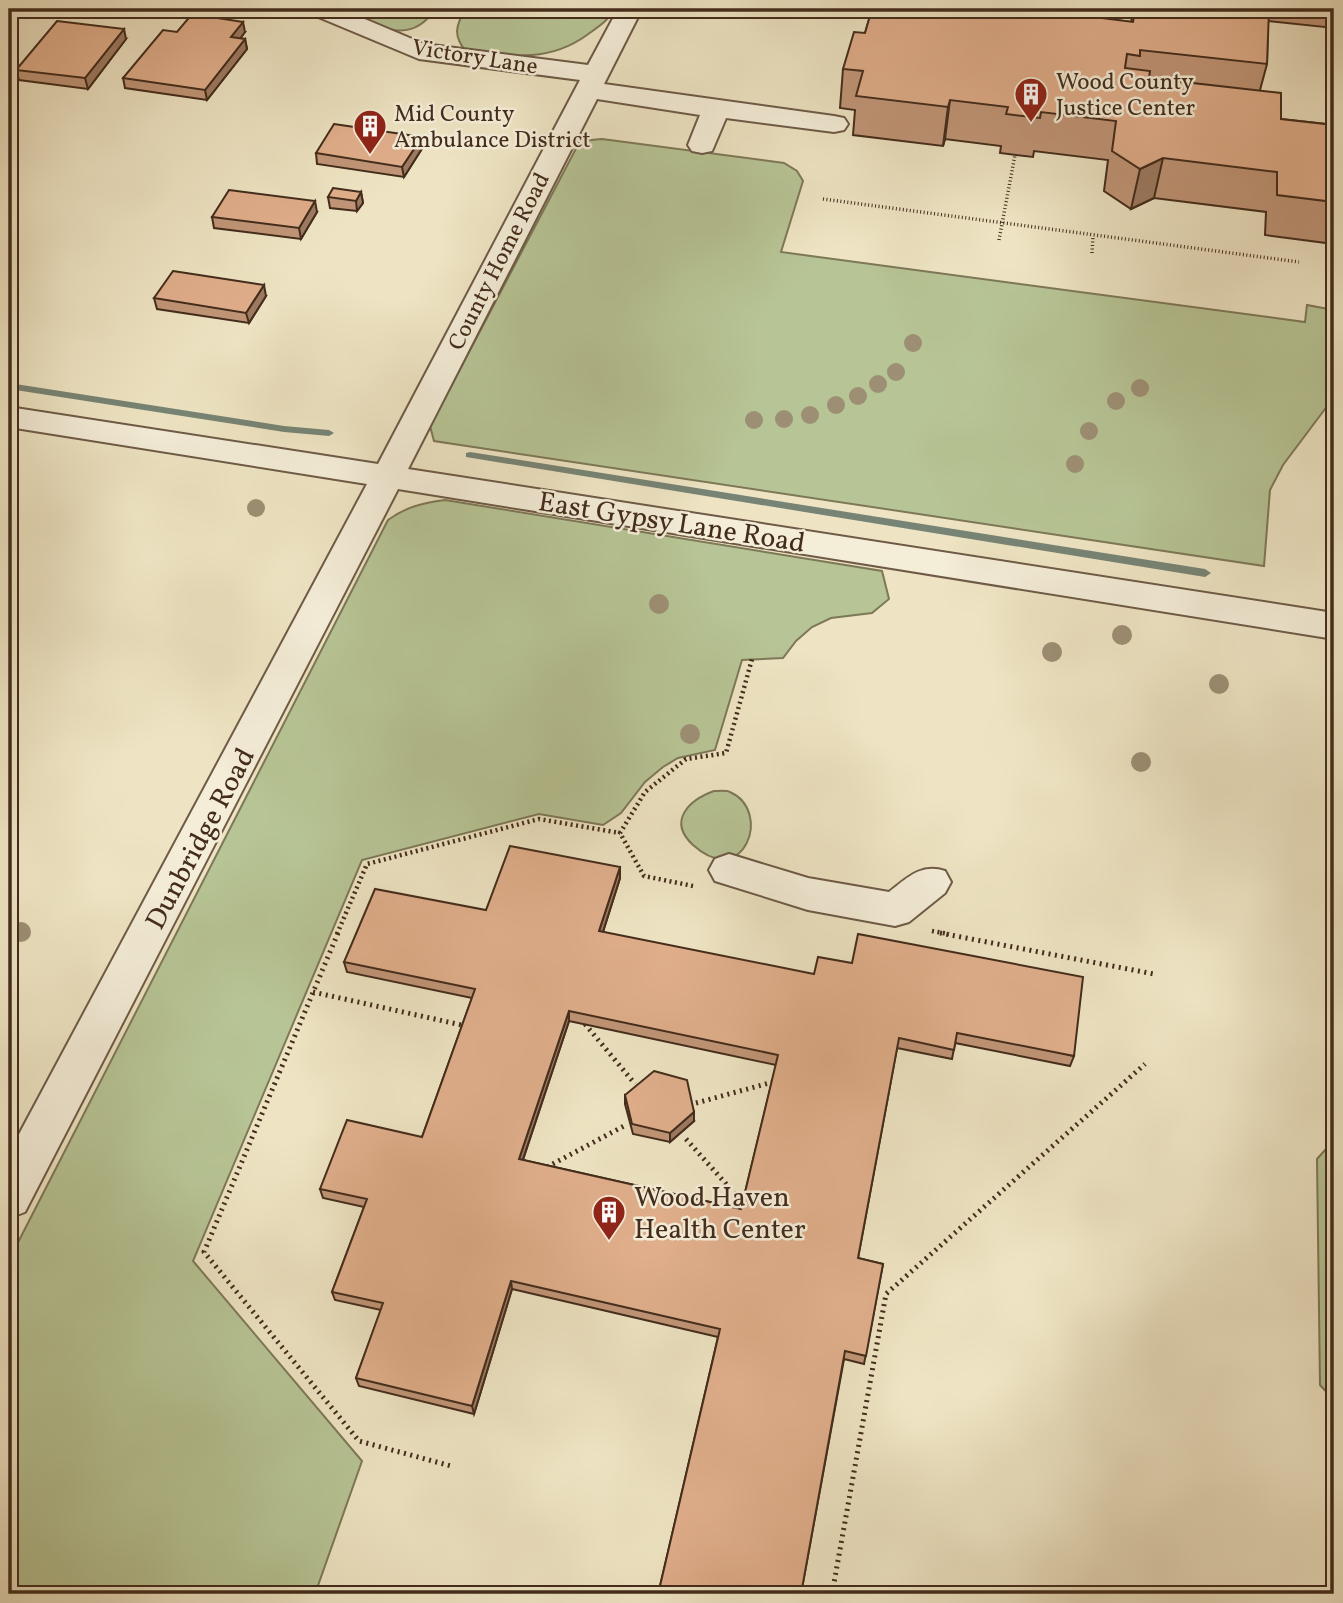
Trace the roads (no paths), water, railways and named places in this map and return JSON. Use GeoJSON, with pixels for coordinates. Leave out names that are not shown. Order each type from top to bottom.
{"type":"FeatureCollection","features":[{"type":"Feature","properties":{"kind":"street","name":"Victory Lane"},"geometry":{"type":"LineString","coordinates":[[320,9],[419,51],[592,82],[716,109],[834,124]]}},
{"type":"Feature","properties":{"kind":"street","name":"County Home Road"},"geometry":{"type":"LineString","coordinates":[[386,476],[629,9]]}},
{"type":"Feature","properties":{"kind":"street"},"geometry":{"type":"LineString","coordinates":[[702,145],[716,109]]}},
{"type":"Feature","properties":{"kind":"street","name":"East Gypsy Lane Road"},"geometry":{"type":"LineString","coordinates":[[9,417],[1334,626]]}},
{"type":"Feature","properties":{"kind":"street","name":"Dunbridge Road"},"geometry":{"type":"LineString","coordinates":[[9,1197],[285,675],[386,476]]}},
{"type":"Feature","properties":{"kind":"street"},"geometry":{"type":"LineString","coordinates":[[729,870],[808,894],[895,910],[931,882]]}},
{"type":"Feature","properties":{"kind":"waterway"},"geometry":{"type":"LineString","coordinates":[[9,386],[284,429],[329,433]]}},
{"type":"Feature","properties":{"kind":"waterway"},"geometry":{"type":"LineString","coordinates":[[470,455],[1205,573]]}},
{"type":"Feature","properties":{"kind":"place","name":"Wood County Justice Center"},"geometry":{"type":"Point","coordinates":[1031,124]}},
{"type":"Feature","properties":{"kind":"place","name":"Mid County Ambulance District"},"geometry":{"type":"Point","coordinates":[370,156]}},
{"type":"Feature","properties":{"kind":"place","name":"Wood Haven Health Center"},"geometry":{"type":"Point","coordinates":[609,1242]}}]}
